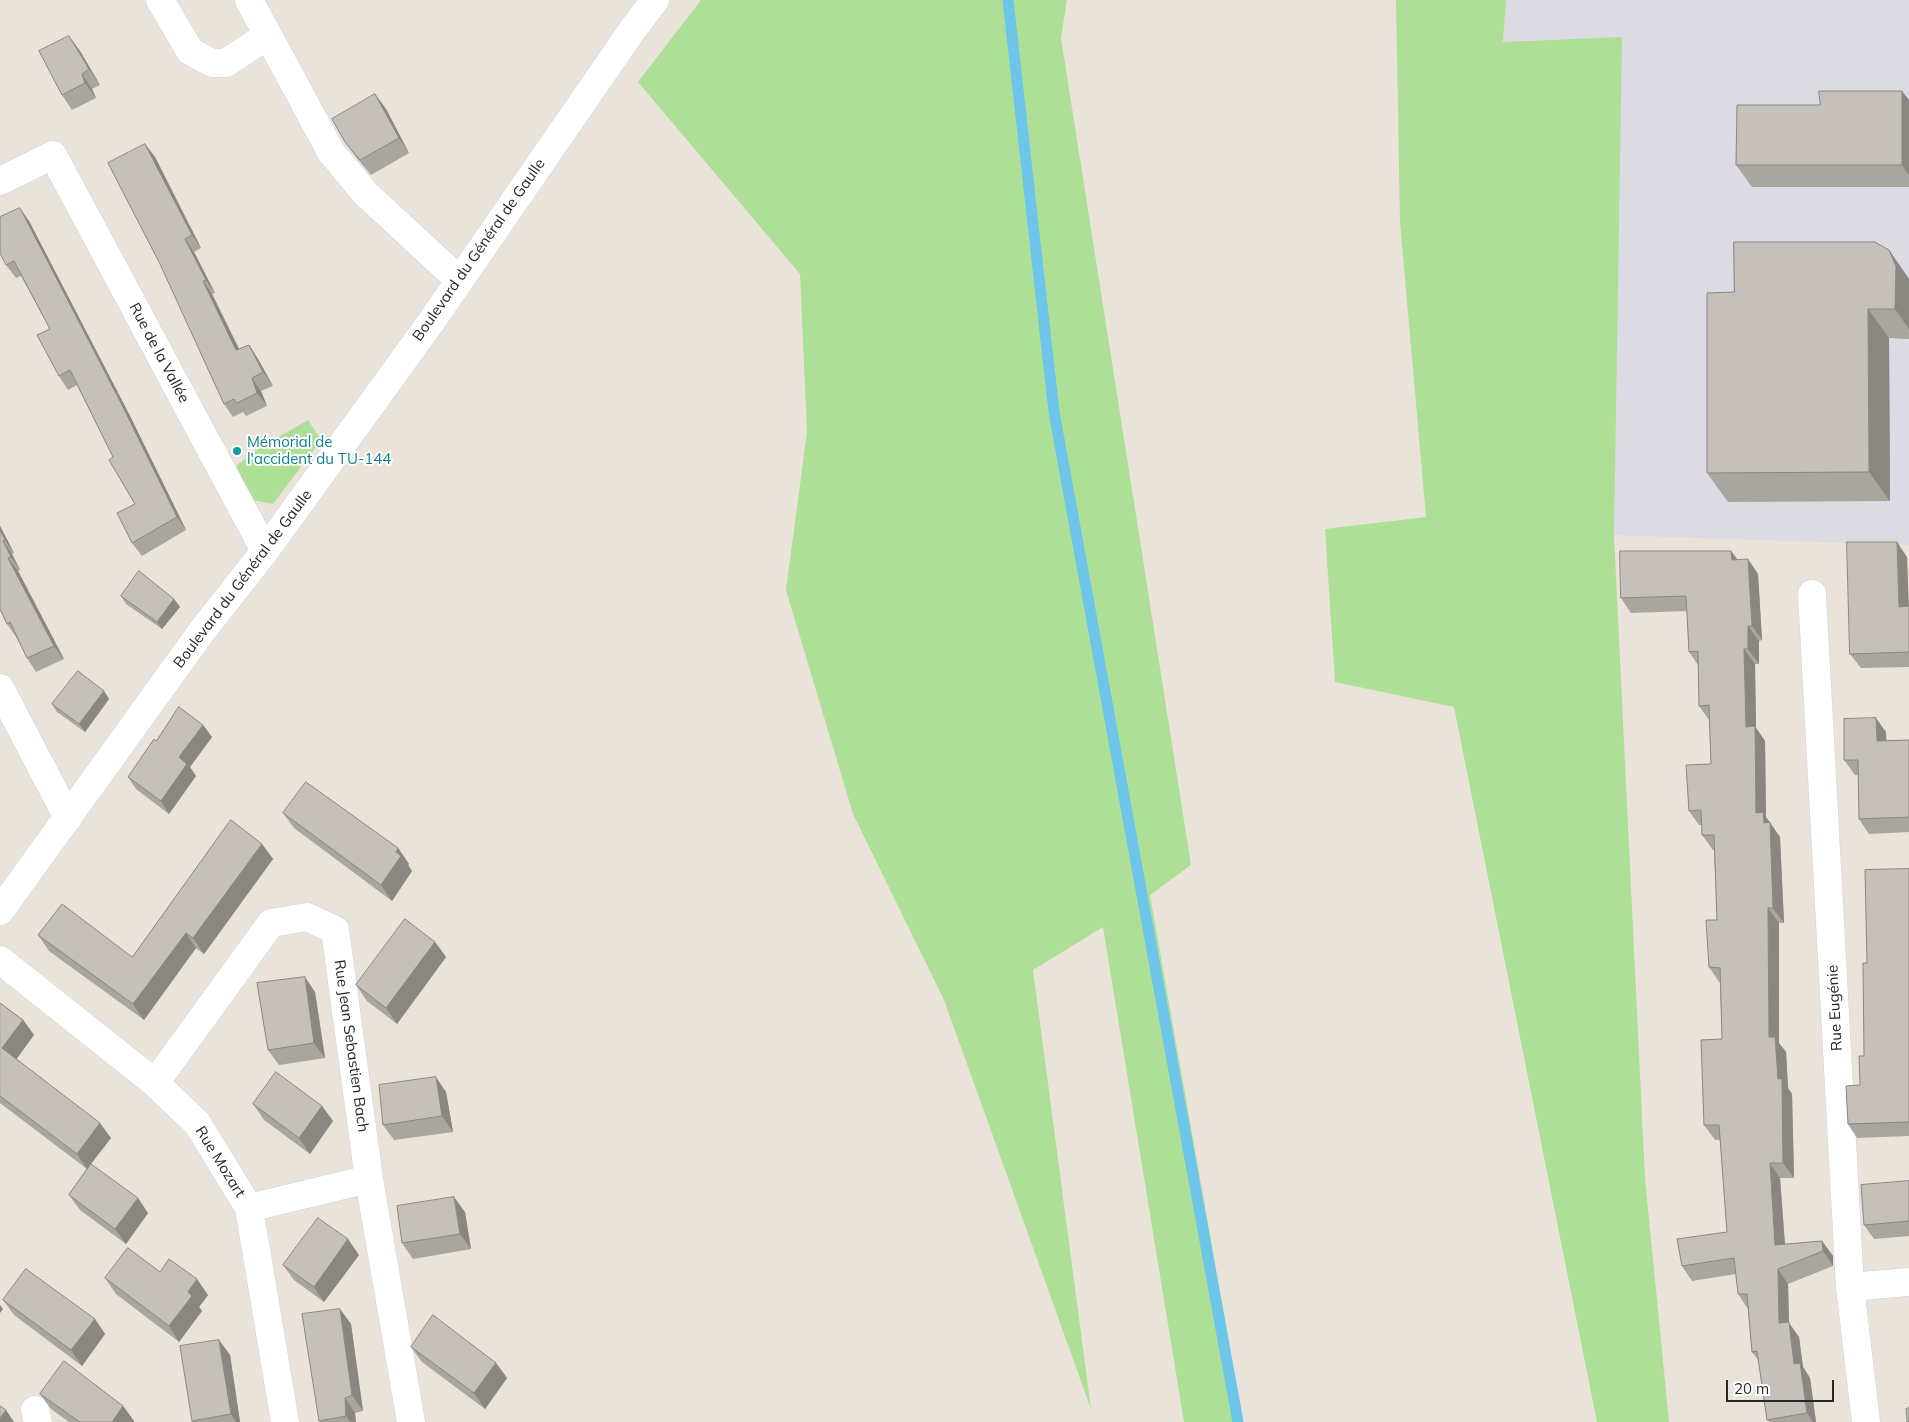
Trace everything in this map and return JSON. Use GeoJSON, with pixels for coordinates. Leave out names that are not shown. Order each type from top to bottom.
{"type":"FeatureCollection","features":[{"type":"Feature","properties":{"kind":"street"},"geometry":{"type":"LineString","coordinates":[[160,0],[190,51],[212,63],[226,63],[268,35]]}},
{"type":"Feature","properties":{"kind":"street"},"geometry":{"type":"LineString","coordinates":[[249,0],[331,152],[366,194],[459,280]]}},
{"type":"Feature","properties":{"kind":"street","name":"Boulevard du Général de Gaulle"},"geometry":{"type":"LineString","coordinates":[[0,910],[431,322],[655,0]]}},
{"type":"Feature","properties":{"kind":"street","name":"Rue de la Vallée"},"geometry":{"type":"LineString","coordinates":[[0,181],[53,155],[265,551]]}},
{"type":"Feature","properties":{"kind":"street","name":"Rue Eugénie"},"geometry":{"type":"LineString","coordinates":[[1812,594],[1850,1287],[1866,1422]]}},
{"type":"Feature","properties":{"kind":"street"},"geometry":{"type":"LineString","coordinates":[[0,688],[68,818]]}},
{"type":"Feature","properties":{"kind":"street","name":"Rue Jean Sebastien Bach"},"geometry":{"type":"LineString","coordinates":[[155,1083],[271,923],[307,917],[335,930],[370,1179],[411,1422]]}},
{"type":"Feature","properties":{"kind":"street","name":"Rue Mozart"},"geometry":{"type":"LineString","coordinates":[[0,960],[155,1083],[197,1123],[249,1208],[285,1422]]}},
{"type":"Feature","properties":{"kind":"street"},"geometry":{"type":"LineString","coordinates":[[249,1208],[370,1179]]}},
{"type":"Feature","properties":{"kind":"street"},"geometry":{"type":"LineString","coordinates":[[1850,1287],[1909,1282]]}},
{"type":"Feature","properties":{"kind":"shaded area"},"geometry":{"type":"Polygon","coordinates":[[[1506,0],[1909,0],[1909,545],[1614,535],[1621,37],[1503,42],[1506,0]]]}},
{"type":"Feature","properties":{"kind":"green space"},"geometry":{"type":"Polygon","coordinates":[[[701,0],[1067,0],[1061,38],[1191,865],[1150,895],[1243,1422],[1184,1422],[1103,927],[1033,970],[1091,1409],[944,1000],[853,814],[786,590],[807,432],[800,274],[638,82],[701,0]]]}},
{"type":"Feature","properties":{"kind":"green space"},"geometry":{"type":"Polygon","coordinates":[[[1396,0],[1506,0],[1503,42],[1622,37],[1614,535],[1645,1178],[1669,1422],[1597,1422],[1454,707],[1335,682],[1325,529],[1426,517],[1400,222],[1396,0]]]}},
{"type":"Feature","properties":{"kind":"green space"},"geometry":{"type":"Polygon","coordinates":[[[308,420],[321,440],[273,504],[252,500],[236,466],[259,448],[308,420]]]}},
{"type":"Feature","properties":{"kind":"building"},"geometry":{"type":"Polygon","coordinates":[[[69,36],[89,69],[82,74],[85,83],[62,95],[39,51],[69,36]]]}},
{"type":"Feature","properties":{"kind":"building"},"geometry":{"type":"Polygon","coordinates":[[[1819,91],[1902,91],[1902,165],[1736,165],[1737,105],[1820,105],[1819,91]]]}},
{"type":"Feature","properties":{"kind":"building"},"geometry":{"type":"Polygon","coordinates":[[[375,94],[399,138],[360,160],[345,142],[332,119],[375,94]]]}},
{"type":"Feature","properties":{"kind":"building"},"geometry":{"type":"Polygon","coordinates":[[[145,144],[192,235],[185,239],[206,280],[203,281],[236,350],[249,345],[263,372],[252,378],[257,393],[237,403],[234,399],[224,404],[160,264],[108,163],[145,144]]]}},
{"type":"Feature","properties":{"kind":"building"},"geometry":{"type":"Polygon","coordinates":[[[20,208],[121,403],[177,517],[132,543],[117,513],[135,504],[109,460],[113,457],[70,370],[59,376],[37,335],[50,329],[14,261],[6,265],[0,253],[0,217],[20,208]]]}},
{"type":"Feature","properties":{"kind":"building"},"geometry":{"type":"Polygon","coordinates":[[[1734,242],[1875,242],[1889,250],[1896,266],[1895,309],[1868,309],[1869,472],[1707,473],[1707,293],[1734,292],[1734,242]]]}},
{"type":"Feature","properties":{"kind":"building"},"geometry":{"type":"Polygon","coordinates":[[[0,530],[11,557],[8,558],[54,646],[27,658],[10,622],[7,624],[0,609],[0,530]]]}},
{"type":"Feature","properties":{"kind":"building"},"geometry":{"type":"Polygon","coordinates":[[[1847,542],[1897,542],[1899,607],[1909,606],[1909,652],[1850,654],[1847,542]]]}},
{"type":"Feature","properties":{"kind":"building"},"geometry":{"type":"Polygon","coordinates":[[[1620,551],[1731,551],[1732,560],[1748,559],[1752,626],[1748,626],[1748,649],[1744,649],[1746,727],[1755,726],[1756,813],[1763,812],[1764,823],[1770,822],[1773,908],[1768,908],[1769,1037],[1775,1037],[1778,1079],[1782,1079],[1783,1163],[1770,1163],[1775,1245],[1822,1241],[1823,1251],[1778,1269],[1779,1323],[1789,1322],[1794,1364],[1800,1363],[1807,1413],[1767,1420],[1757,1351],[1752,1352],[1747,1294],[1738,1294],[1734,1258],[1682,1266],[1677,1239],[1727,1232],[1719,1125],[1704,1125],[1701,1040],[1722,1039],[1720,968],[1709,967],[1706,920],[1717,920],[1714,835],[1702,835],[1701,810],[1689,811],[1686,765],[1711,764],[1709,705],[1699,706],[1698,651],[1689,652],[1686,596],[1621,598],[1620,551]]]}},
{"type":"Feature","properties":{"kind":"building"},"geometry":{"type":"Polygon","coordinates":[[[139,571],[174,599],[157,622],[121,596],[139,571]]]}},
{"type":"Feature","properties":{"kind":"building"},"geometry":{"type":"Polygon","coordinates":[[[78,671],[104,691],[79,724],[52,704],[78,671]]]}},
{"type":"Feature","properties":{"kind":"building"},"geometry":{"type":"Polygon","coordinates":[[[179,707],[203,725],[179,757],[187,764],[161,801],[128,777],[179,707]]]}},
{"type":"Feature","properties":{"kind":"building"},"geometry":{"type":"Polygon","coordinates":[[[1876,718],[1877,741],[1909,740],[1909,817],[1859,819],[1858,760],[1844,760],[1844,719],[1876,718]]]}},
{"type":"Feature","properties":{"kind":"building"},"geometry":{"type":"Polygon","coordinates":[[[306,782],[398,848],[396,852],[401,856],[381,885],[283,813],[306,782]]]}},
{"type":"Feature","properties":{"kind":"building"},"geometry":{"type":"Polygon","coordinates":[[[231,820],[262,844],[193,938],[186,933],[133,1004],[38,935],[62,904],[132,957],[231,820]]]}},
{"type":"Feature","properties":{"kind":"building"},"geometry":{"type":"Polygon","coordinates":[[[1909,869],[1909,1122],[1848,1124],[1846,1086],[1860,1085],[1859,1056],[1864,1056],[1863,963],[1867,963],[1865,870],[1909,869]]]}},
{"type":"Feature","properties":{"kind":"building"},"geometry":{"type":"Polygon","coordinates":[[[405,919],[435,942],[386,1008],[356,985],[405,919]]]}},
{"type":"Feature","properties":{"kind":"building"},"geometry":{"type":"Polygon","coordinates":[[[305,977],[314,1043],[268,1050],[257,983],[305,977]]]}},
{"type":"Feature","properties":{"kind":"building"},"geometry":{"type":"Polygon","coordinates":[[[0,1003],[23,1020],[2,1048],[100,1123],[77,1154],[0,1096],[0,1003]]]}},
{"type":"Feature","properties":{"kind":"building"},"geometry":{"type":"Polygon","coordinates":[[[276,1072],[322,1106],[299,1138],[253,1104],[276,1072]]]}},
{"type":"Feature","properties":{"kind":"building"},"geometry":{"type":"Polygon","coordinates":[[[436,1077],[442,1116],[383,1125],[379,1085],[436,1077]]]}},
{"type":"Feature","properties":{"kind":"building"},"geometry":{"type":"Polygon","coordinates":[[[91,1164],[138,1198],[115,1229],[69,1195],[91,1164]]]}},
{"type":"Feature","properties":{"kind":"building"},"geometry":{"type":"Polygon","coordinates":[[[1909,1181],[1909,1221],[1864,1225],[1861,1185],[1909,1181]]]}},
{"type":"Feature","properties":{"kind":"building"},"geometry":{"type":"Polygon","coordinates":[[[454,1197],[460,1234],[402,1243],[397,1206],[454,1197]]]}},
{"type":"Feature","properties":{"kind":"building"},"geometry":{"type":"Polygon","coordinates":[[[318,1218],[348,1239],[314,1287],[283,1265],[318,1218]]]}},
{"type":"Feature","properties":{"kind":"building"},"geometry":{"type":"Polygon","coordinates":[[[128,1248],[160,1272],[169,1259],[197,1279],[188,1292],[192,1296],[169,1326],[105,1278],[128,1248]]]}},
{"type":"Feature","properties":{"kind":"building"},"geometry":{"type":"Polygon","coordinates":[[[26,1269],[95,1319],[71,1350],[3,1300],[26,1269]]]}},
{"type":"Feature","properties":{"kind":"building"},"geometry":{"type":"Polygon","coordinates":[[[340,1309],[352,1395],[345,1398],[346,1416],[319,1421],[302,1314],[340,1309]]]}},
{"type":"Feature","properties":{"kind":"building"},"geometry":{"type":"Polygon","coordinates":[[[433,1315],[496,1363],[474,1393],[411,1347],[433,1315]]]}},
{"type":"Feature","properties":{"kind":"building"},"geometry":{"type":"Polygon","coordinates":[[[219,1340],[231,1414],[192,1421],[180,1346],[219,1340]]]}},
{"type":"Feature","properties":{"kind":"building"},"geometry":{"type":"Polygon","coordinates":[[[64,1361],[123,1406],[112,1422],[80,1422],[40,1394],[64,1361]]]}},
{"type":"Feature","properties":{"kind":"building"},"geometry":{"type":"Polygon","coordinates":[[[0,1406],[6,1410],[0,1418],[0,1406]]]}},
{"type":"Feature","properties":{"kind":"building"},"geometry":{"type":"Polygon","coordinates":[[[1909,1408],[1909,1422],[1907,1422],[1906,1409],[1909,1408]]]}},
{"type":"Feature","properties":{"kind":"waterway"},"geometry":{"type":"LineString","coordinates":[[1008,0],[1054,412],[1238,1422]]}},
{"type":"Feature","properties":{"kind":"place","name":"Mémorial de l'accident du TU-144"},"geometry":{"type":"Point","coordinates":[237,451]}}]}
